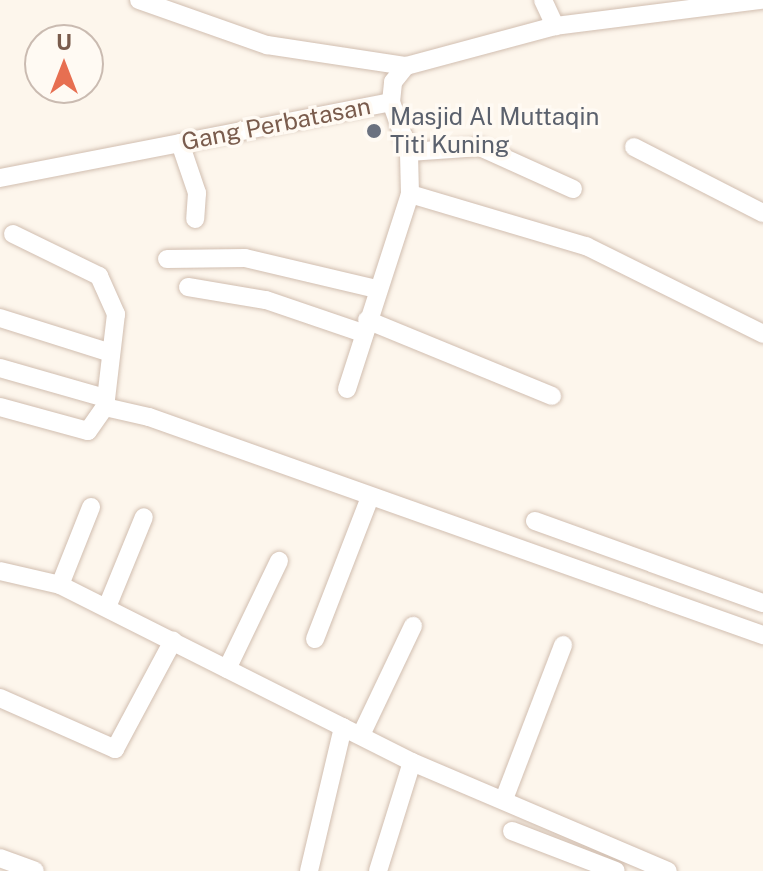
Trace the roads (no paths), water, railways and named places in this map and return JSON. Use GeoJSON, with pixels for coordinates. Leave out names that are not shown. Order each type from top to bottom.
{"type":"FeatureCollection","features":[{"type":"Feature","properties":{"kind":"street"},"geometry":{"type":"LineString","coordinates":[[139,0],[267,45],[406,66],[555,26],[762,0]]}},
{"type":"Feature","properties":{"kind":"street"},"geometry":{"type":"LineString","coordinates":[[543,0],[555,26]]}},
{"type":"Feature","properties":{"kind":"street","name":"Gang Perbatasan"},"geometry":{"type":"LineString","coordinates":[[0,178],[391,102],[393,82],[406,66]]}},
{"type":"Feature","properties":{"kind":"street"},"geometry":{"type":"LineString","coordinates":[[347,389],[364,326],[410,194],[409,152],[391,102]]}},
{"type":"Feature","properties":{"kind":"street"},"geometry":{"type":"LineString","coordinates":[[180,143],[197,193],[195,219]]}},
{"type":"Feature","properties":{"kind":"street"},"geometry":{"type":"LineString","coordinates":[[409,152],[480,147],[573,189]]}},
{"type":"Feature","properties":{"kind":"street"},"geometry":{"type":"LineString","coordinates":[[634,147],[763,213]]}},
{"type":"Feature","properties":{"kind":"street"},"geometry":{"type":"LineString","coordinates":[[410,194],[586,246],[763,334]]}},
{"type":"Feature","properties":{"kind":"street"},"geometry":{"type":"LineString","coordinates":[[0,407],[88,431],[104,402],[116,314],[99,276],[13,234]]}},
{"type":"Feature","properties":{"kind":"street"},"geometry":{"type":"LineString","coordinates":[[167,259],[245,258],[376,289]]}},
{"type":"Feature","properties":{"kind":"street"},"geometry":{"type":"LineString","coordinates":[[188,287],[266,300],[364,326],[552,396]]}},
{"type":"Feature","properties":{"kind":"street"},"geometry":{"type":"LineString","coordinates":[[0,318],[111,353]]}},
{"type":"Feature","properties":{"kind":"street"},"geometry":{"type":"LineString","coordinates":[[0,368],[763,635]]}},
{"type":"Feature","properties":{"kind":"street"},"geometry":{"type":"LineString","coordinates":[[315,639],[370,497]]}},
{"type":"Feature","properties":{"kind":"street"},"geometry":{"type":"LineString","coordinates":[[60,585],[91,507]]}},
{"type":"Feature","properties":{"kind":"street"},"geometry":{"type":"LineString","coordinates":[[107,607],[144,517]]}},
{"type":"Feature","properties":{"kind":"street"},"geometry":{"type":"LineString","coordinates":[[535,521],[763,603]]}},
{"type":"Feature","properties":{"kind":"street"},"geometry":{"type":"LineString","coordinates":[[227,669],[279,561]]}},
{"type":"Feature","properties":{"kind":"street"},"geometry":{"type":"LineString","coordinates":[[0,571],[60,585],[412,762],[668,871]]}},
{"type":"Feature","properties":{"kind":"street"},"geometry":{"type":"LineString","coordinates":[[680,605],[688,578]]}},
{"type":"Feature","properties":{"kind":"street"},"geometry":{"type":"LineString","coordinates":[[361,735],[413,626]]}},
{"type":"Feature","properties":{"kind":"street"},"geometry":{"type":"LineString","coordinates":[[0,698],[115,749],[173,641]]}},
{"type":"Feature","properties":{"kind":"street"},"geometry":{"type":"LineString","coordinates":[[504,799],[563,645]]}},
{"type":"Feature","properties":{"kind":"street"},"geometry":{"type":"LineString","coordinates":[[309,871],[343,727]]}},
{"type":"Feature","properties":{"kind":"street"},"geometry":{"type":"LineString","coordinates":[[378,871],[412,762]]}},
{"type":"Feature","properties":{"kind":"street"},"geometry":{"type":"LineString","coordinates":[[512,831],[616,871]]}},
{"type":"Feature","properties":{"kind":"street"},"geometry":{"type":"LineString","coordinates":[[0,858],[35,871]]}},
{"type":"Feature","properties":{"kind":"place","name":"Masjid Al Muttaqin Titi Kuning"},"geometry":{"type":"Point","coordinates":[374,131]}}]}
